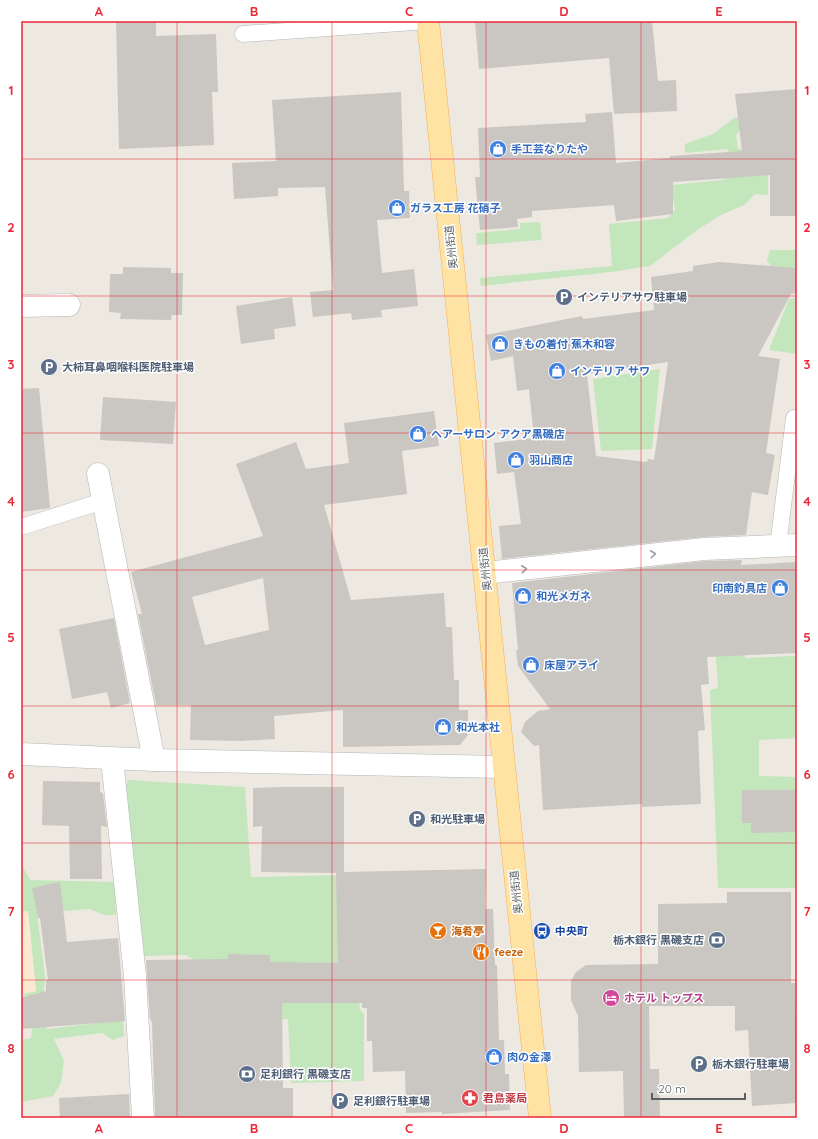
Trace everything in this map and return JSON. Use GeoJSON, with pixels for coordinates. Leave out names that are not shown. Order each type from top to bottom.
{"type":"FeatureCollection","features":[{"type":"Feature","properties":{"kind":"main road","name":"奥州街道"},"geometry":{"type":"LineString","coordinates":[[428,21],[540,1118]]}},
{"type":"Feature","properties":{"kind":"street"},"geometry":{"type":"LineString","coordinates":[[21,306],[69,304]]}},
{"type":"Feature","properties":{"kind":"street"},"geometry":{"type":"LineString","coordinates":[[98,474],[154,760]]}},
{"type":"Feature","properties":{"kind":"street"},"geometry":{"type":"LineString","coordinates":[[485,573],[704,549],[788,545]]}},
{"type":"Feature","properties":{"kind":"street"},"geometry":{"type":"LineString","coordinates":[[21,754],[112,759],[503,767]]}},
{"type":"Feature","properties":{"kind":"street"},"geometry":{"type":"LineString","coordinates":[[112,759],[135,976],[143,1118]]}},
{"type":"Feature","properties":{"kind":"lane"},"geometry":{"type":"LineString","coordinates":[[243,34],[428,21]]}},
{"type":"Feature","properties":{"kind":"lane"},"geometry":{"type":"LineString","coordinates":[[788,545],[794,418]]}},
{"type":"Feature","properties":{"kind":"lane"},"geometry":{"type":"LineString","coordinates":[[21,527],[103,500]]}},
{"type":"Feature","properties":{"kind":"green space"},"geometry":{"type":"Polygon","coordinates":[[[751,116],[736,135],[738,149],[768,150],[768,195],[755,194],[744,205],[721,215],[697,230],[650,266],[611,272],[481,286],[480,278],[612,266],[609,224],[668,218],[675,210],[671,185],[723,180],[730,174],[728,149],[685,153],[685,144],[713,134],[734,118],[751,116]]]}},
{"type":"Feature","properties":{"kind":"green space"},"geometry":{"type":"Polygon","coordinates":[[[540,222],[542,240],[477,245],[476,233],[520,229],[520,223],[540,222]]]}},
{"type":"Feature","properties":{"kind":"green space"},"geometry":{"type":"Polygon","coordinates":[[[770,250],[797,250],[797,269],[774,269],[767,261],[770,250]]]}},
{"type":"Feature","properties":{"kind":"green space"},"geometry":{"type":"Polygon","coordinates":[[[797,298],[797,354],[769,350],[789,299],[797,298]]]}},
{"type":"Feature","properties":{"kind":"green space"},"geometry":{"type":"Polygon","coordinates":[[[660,369],[652,449],[601,451],[593,379],[660,369]]]}},
{"type":"Feature","properties":{"kind":"green space"},"geometry":{"type":"Polygon","coordinates":[[[742,601],[745,658],[794,656],[797,661],[797,738],[759,740],[759,776],[797,777],[797,888],[718,888],[710,690],[718,688],[712,602],[742,601]]]}},
{"type":"Feature","properties":{"kind":"green space"},"geometry":{"type":"Polygon","coordinates":[[[128,780],[245,787],[251,877],[347,875],[360,1010],[364,1014],[364,1081],[291,1083],[288,1019],[199,1018],[196,961],[186,955],[142,956],[124,789],[128,780]]]}},
{"type":"Feature","properties":{"kind":"green space"},"geometry":{"type":"Polygon","coordinates":[[[21,863],[30,880],[115,882],[116,915],[105,915],[89,909],[63,911],[34,889],[45,976],[44,990],[47,1029],[123,1020],[124,1036],[113,1040],[102,1033],[54,1039],[64,1061],[61,1083],[53,1096],[21,1102],[21,1040],[31,1038],[32,1026],[24,994],[36,991],[28,912],[21,912],[21,863]]]}},
{"type":"Feature","properties":{"kind":"sand"},"geometry":{"type":"Polygon","coordinates":[[[28,911],[36,991],[21,994],[21,912],[28,911]]]}},
{"type":"Feature","properties":{"kind":"building"},"geometry":{"type":"Polygon","coordinates":[[[116,21],[156,21],[156,36],[216,34],[218,92],[212,92],[214,145],[119,149],[116,21]]]}},
{"type":"Feature","properties":{"kind":"building"},"geometry":{"type":"Polygon","coordinates":[[[475,21],[652,21],[658,81],[676,80],[677,111],[614,114],[609,58],[479,69],[475,21]]]}},
{"type":"Feature","properties":{"kind":"building"},"geometry":{"type":"Polygon","coordinates":[[[797,89],[797,216],[770,216],[770,175],[673,182],[673,214],[616,221],[614,205],[532,211],[532,217],[517,219],[518,227],[480,230],[475,177],[480,177],[478,128],[586,122],[585,114],[612,112],[616,163],[670,158],[670,156],[742,151],[735,94],[797,89]]]}},
{"type":"Feature","properties":{"kind":"building"},"geometry":{"type":"Polygon","coordinates":[[[401,92],[404,191],[409,191],[410,218],[377,220],[382,273],[414,269],[418,306],[381,310],[382,317],[352,320],[351,313],[313,317],[310,292],[333,290],[325,187],[278,188],[278,196],[234,199],[232,163],[276,161],[272,100],[401,92]]]}},
{"type":"Feature","properties":{"kind":"building"},"geometry":{"type":"Polygon","coordinates":[[[719,262],[797,268],[797,293],[791,294],[758,356],[780,359],[766,453],[775,455],[768,495],[752,492],[746,535],[703,537],[502,559],[499,526],[521,524],[514,472],[497,474],[494,443],[534,438],[529,389],[517,391],[513,356],[491,361],[486,335],[582,316],[583,319],[654,310],[651,277],[693,271],[693,266],[719,262]],[[668,362],[587,374],[596,456],[647,462],[648,459],[654,460],[668,362]]]}},
{"type":"Feature","properties":{"kind":"building"},"geometry":{"type":"Polygon","coordinates":[[[123,267],[171,268],[171,273],[183,273],[182,315],[172,315],[171,320],[120,319],[121,313],[109,312],[110,274],[123,274],[123,267]]]}},
{"type":"Feature","properties":{"kind":"building"},"geometry":{"type":"Polygon","coordinates":[[[292,297],[296,326],[274,329],[275,339],[241,344],[236,306],[292,297]]]}},
{"type":"Feature","properties":{"kind":"building"},"geometry":{"type":"Polygon","coordinates":[[[39,388],[50,508],[21,512],[21,389],[39,388]]]}},
{"type":"Feature","properties":{"kind":"building"},"geometry":{"type":"Polygon","coordinates":[[[103,397],[176,402],[173,444],[100,440],[103,397]]]}},
{"type":"Feature","properties":{"kind":"building"},"geometry":{"type":"Polygon","coordinates":[[[434,411],[439,446],[402,451],[407,494],[324,505],[351,600],[444,593],[446,627],[452,627],[454,680],[459,680],[459,710],[468,710],[468,735],[460,745],[343,747],[343,710],[274,716],[275,739],[241,741],[190,740],[191,705],[156,705],[138,614],[142,614],[131,572],[263,536],[236,464],[296,442],[306,469],[349,463],[344,423],[434,411]],[[263,578],[192,597],[205,645],[269,630],[263,578]]]}},
{"type":"Feature","properties":{"kind":"building"},"geometry":{"type":"Polygon","coordinates":[[[742,560],[741,565],[797,562],[797,653],[707,657],[709,684],[701,685],[705,730],[698,731],[701,804],[642,807],[642,804],[543,810],[539,745],[534,746],[521,732],[525,722],[538,711],[550,709],[518,666],[512,583],[705,561],[742,560]]]}},
{"type":"Feature","properties":{"kind":"building"},"geometry":{"type":"Polygon","coordinates":[[[114,618],[130,703],[111,708],[107,692],[72,699],[59,629],[114,618]]]}},
{"type":"Feature","properties":{"kind":"building"},"geometry":{"type":"Polygon","coordinates":[[[43,781],[100,782],[100,792],[103,793],[107,827],[101,826],[102,879],[70,879],[69,826],[42,825],[43,781]]]}},
{"type":"Feature","properties":{"kind":"building"},"geometry":{"type":"Polygon","coordinates":[[[344,787],[344,872],[486,869],[485,909],[493,909],[495,965],[497,965],[499,1040],[504,1040],[505,1074],[509,1074],[510,1110],[442,1114],[442,1112],[406,1113],[405,1071],[373,1072],[372,1041],[367,1041],[367,1008],[362,1008],[362,1003],[282,1003],[283,1088],[293,1088],[293,1118],[155,1118],[152,1022],[150,1019],[146,960],[228,959],[228,954],[270,955],[270,962],[338,963],[336,873],[261,872],[262,826],[253,827],[253,788],[344,787]]]}},
{"type":"Feature","properties":{"kind":"building"},"geometry":{"type":"Polygon","coordinates":[[[742,790],[797,790],[797,832],[751,833],[751,823],[742,823],[742,790]]]}},
{"type":"Feature","properties":{"kind":"building"},"geometry":{"type":"Polygon","coordinates":[[[60,882],[67,942],[118,938],[125,1021],[21,1029],[21,998],[46,991],[46,980],[48,980],[40,918],[38,918],[32,888],[60,882]]]}},
{"type":"Feature","properties":{"kind":"building"},"geometry":{"type":"Polygon","coordinates":[[[727,892],[791,892],[791,983],[795,983],[797,1103],[752,1106],[748,1030],[735,1031],[735,1006],[649,1006],[650,1069],[659,1069],[660,1118],[624,1118],[623,1071],[579,1072],[578,1016],[571,1000],[571,981],[576,972],[586,965],[658,964],[658,904],[727,903],[727,892]]]}},
{"type":"Feature","properties":{"kind":"building"},"geometry":{"type":"Polygon","coordinates":[[[129,1094],[130,1118],[60,1118],[59,1098],[129,1094]]]}},
{"type":"Feature","properties":{"kind":"place","name":"手工芸なりたや"},"geometry":{"type":"Point","coordinates":[498,149]}},
{"type":"Feature","properties":{"kind":"place","name":"ガラス工房 花硝子"},"geometry":{"type":"Point","coordinates":[397,208]}},
{"type":"Feature","properties":{"kind":"place","name":"インテリアサワ駐車場"},"geometry":{"type":"Point","coordinates":[564,297]}},
{"type":"Feature","properties":{"kind":"place","name":"きもの着付 蕉木和容"},"geometry":{"type":"Point","coordinates":[500,344]}},
{"type":"Feature","properties":{"kind":"place","name":"大柿耳鼻咽喉科医院駐車場"},"geometry":{"type":"Point","coordinates":[49,367]}},
{"type":"Feature","properties":{"kind":"place","name":"インテリア サワ"},"geometry":{"type":"Point","coordinates":[557,371]}},
{"type":"Feature","properties":{"kind":"place","name":"ヘアーサロン アクア黒磯店"},"geometry":{"type":"Point","coordinates":[418,434]}},
{"type":"Feature","properties":{"kind":"place","name":"羽山商店"},"geometry":{"type":"Point","coordinates":[516,460]}},
{"type":"Feature","properties":{"kind":"place","name":"印南釣具店"},"geometry":{"type":"Point","coordinates":[780,588]}},
{"type":"Feature","properties":{"kind":"place","name":"和光メガネ"},"geometry":{"type":"Point","coordinates":[523,596]}},
{"type":"Feature","properties":{"kind":"place","name":"床屋アライ"},"geometry":{"type":"Point","coordinates":[531,665]}},
{"type":"Feature","properties":{"kind":"place","name":"和光本社"},"geometry":{"type":"Point","coordinates":[443,727]}},
{"type":"Feature","properties":{"kind":"place","name":"和光駐車場"},"geometry":{"type":"Point","coordinates":[417,819]}},
{"type":"Feature","properties":{"kind":"place","name":"海肴亭"},"geometry":{"type":"Point","coordinates":[438,931]}},
{"type":"Feature","properties":{"kind":"place","name":"中央町"},"geometry":{"type":"Point","coordinates":[542,931]}},
{"type":"Feature","properties":{"kind":"place","name":"栃木銀行 黒磯支店"},"geometry":{"type":"Point","coordinates":[717,940]}},
{"type":"Feature","properties":{"kind":"place","name":"feeze"},"geometry":{"type":"Point","coordinates":[481,952]}},
{"type":"Feature","properties":{"kind":"place","name":"ホテル トップス"},"geometry":{"type":"Point","coordinates":[611,998]}},
{"type":"Feature","properties":{"kind":"place","name":"肉の金澤"},"geometry":{"type":"Point","coordinates":[494,1057]}},
{"type":"Feature","properties":{"kind":"place","name":"栃木銀行駐車場"},"geometry":{"type":"Point","coordinates":[699,1064]}},
{"type":"Feature","properties":{"kind":"place","name":"足利銀行 黒磯支店"},"geometry":{"type":"Point","coordinates":[247,1074]}},
{"type":"Feature","properties":{"kind":"place","name":"君島薬局"},"geometry":{"type":"Point","coordinates":[470,1098]}},
{"type":"Feature","properties":{"kind":"place","name":"足利銀行駐車場"},"geometry":{"type":"Point","coordinates":[340,1101]}}]}
